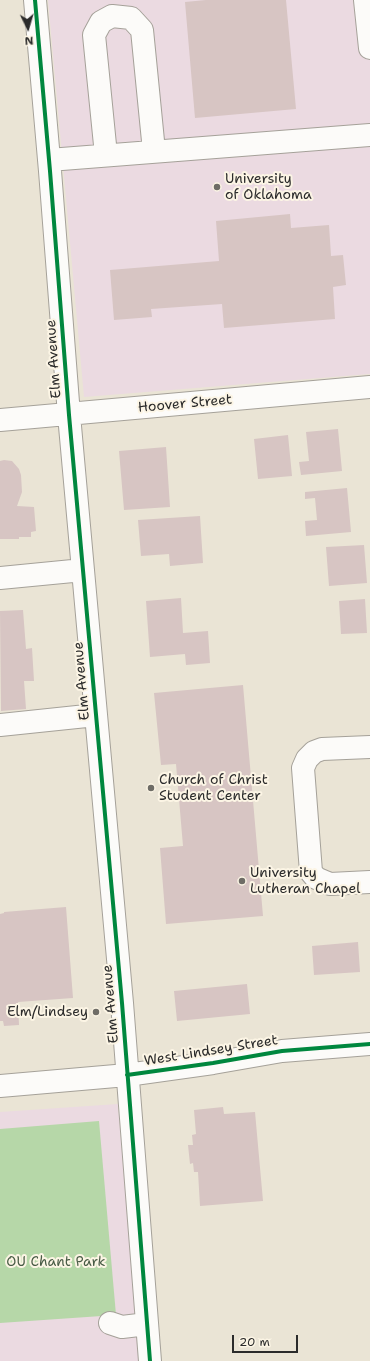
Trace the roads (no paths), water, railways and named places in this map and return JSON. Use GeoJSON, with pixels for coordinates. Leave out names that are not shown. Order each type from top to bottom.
{"type":"FeatureCollection","features":[{"type":"Feature","properties":{"kind":"street"},"geometry":{"type":"LineString","coordinates":[[365,0],[370,48]]}},
{"type":"Feature","properties":{"kind":"street","name":"Elm Avenue"},"geometry":{"type":"LineString","coordinates":[[35,3],[69,415],[127,1075],[150,1361]]}},
{"type":"Feature","properties":{"kind":"street"},"geometry":{"type":"LineString","coordinates":[[106,155],[94,35],[102,22],[112,16],[131,18],[142,30],[154,151]]}},
{"type":"Feature","properties":{"kind":"street"},"geometry":{"type":"LineString","coordinates":[[49,160],[370,135]]}},
{"type":"Feature","properties":{"kind":"street","name":"Hoover Street"},"geometry":{"type":"LineString","coordinates":[[0,420],[370,387]]}},
{"type":"Feature","properties":{"kind":"street"},"geometry":{"type":"LineString","coordinates":[[0,578],[83,570]]}},
{"type":"Feature","properties":{"kind":"street"},"geometry":{"type":"LineString","coordinates":[[0,725],[96,715]]}},
{"type":"Feature","properties":{"kind":"street"},"geometry":{"type":"LineString","coordinates":[[370,747],[322,750],[314,752],[307,759],[303,768],[311,872],[316,878],[330,884],[370,882]]}},
{"type":"Feature","properties":{"kind":"street","name":"West Lindsey Street"},"geometry":{"type":"LineString","coordinates":[[0,1086],[127,1075],[213,1064],[282,1051],[370,1044]]}},
{"type":"Feature","properties":{"kind":"street"},"geometry":{"type":"LineString","coordinates":[[110,1323],[122,1327],[147,1324]]}},
{"type":"Feature","properties":{"kind":"place","name":"University of Oklahoma"},"geometry":{"type":"Point","coordinates":[217,187]}},
{"type":"Feature","properties":{"kind":"place","name":"Church of Christ Student Center"},"geometry":{"type":"Point","coordinates":[151,788]}},
{"type":"Feature","properties":{"kind":"place","name":"University Lutheran Chapel"},"geometry":{"type":"Point","coordinates":[242,881]}},
{"type":"Feature","properties":{"kind":"place","name":"Elm/Lindsey"},"geometry":{"type":"Point","coordinates":[96,1012]}},
{"type":"Feature","properties":{"kind":"park label","name":"OU Chant Park"},"geometry":{"type":"Point","coordinates":[56,1262]}}]}
